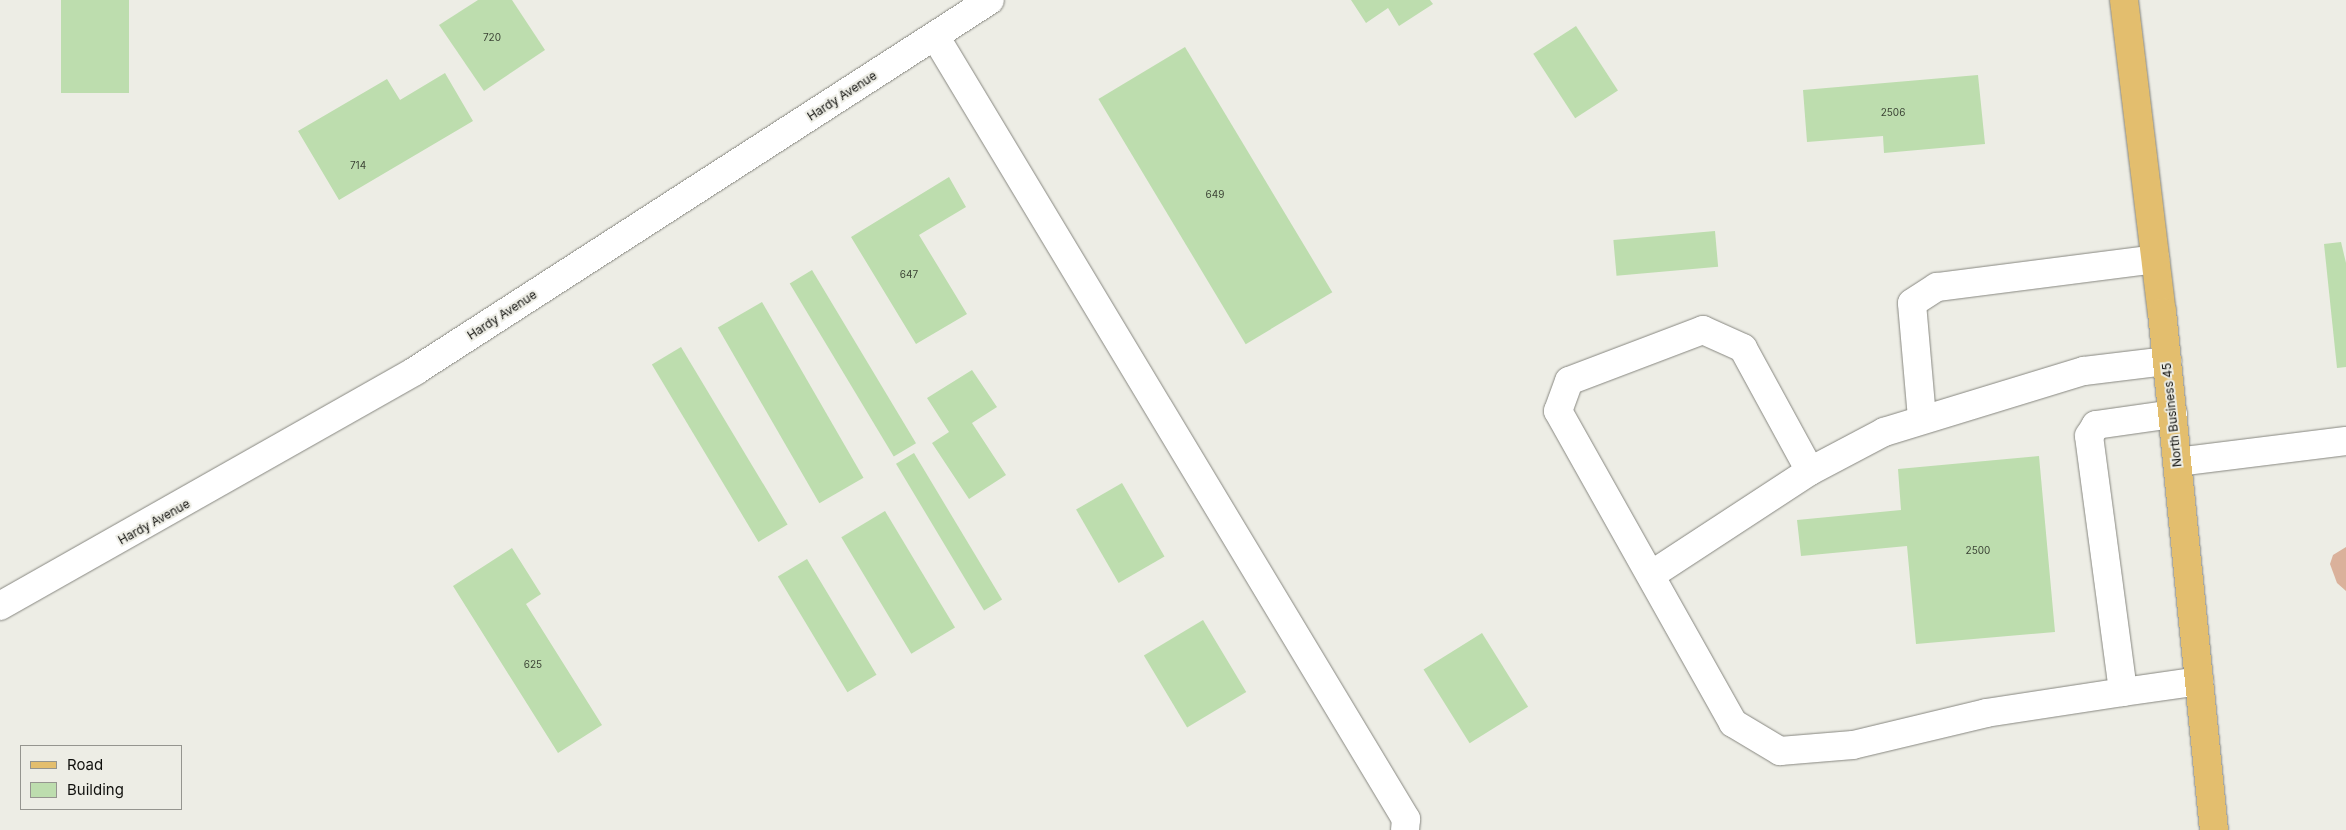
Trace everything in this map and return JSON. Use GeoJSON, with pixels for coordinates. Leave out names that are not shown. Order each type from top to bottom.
{"type":"FeatureCollection","features":[{"type":"Feature","properties":{"kind":"main road","name":"North Business 45"},"geometry":{"type":"LineString","coordinates":[[2124,0],[2173,414],[2214,830]]}},
{"type":"Feature","properties":{"kind":"street","name":"Hardy Avenue"},"geometry":{"type":"LineString","coordinates":[[0,606],[415,371],[990,0]]}},
{"type":"Feature","properties":{"kind":"street"},"geometry":{"type":"LineString","coordinates":[[935,36],[1406,819],[1405,830]]}},
{"type":"Feature","properties":{"kind":"street"},"geometry":{"type":"LineString","coordinates":[[1922,418],[1912,303],[1937,288],[2156,259]]}},
{"type":"Feature","properties":{"kind":"street"},"geometry":{"type":"LineString","coordinates":[[1810,471],[1743,348],[1703,330],[1569,381],[1558,410],[1733,723],[1780,751],[1853,745],[1986,713],[2199,681]]}},
{"type":"Feature","properties":{"kind":"street"},"geometry":{"type":"LineString","coordinates":[[1650,575],[1810,471],[1922,418],[2084,371],[2167,361]]}},
{"type":"Feature","properties":{"kind":"street"},"geometry":{"type":"LineString","coordinates":[[2123,692],[2089,436],[2096,425],[2173,414]]}},
{"type":"Feature","properties":{"kind":"street"},"geometry":{"type":"LineString","coordinates":[[2177,462],[2346,441]]}},
{"type":"Feature","properties":{"kind":"shaded area"},"geometry":{"type":"Polygon","coordinates":[[[2346,547],[2346,591],[2337,583],[2330,564],[2333,555],[2346,547]]]}},
{"type":"Feature","properties":{"kind":"building"},"geometry":{"type":"Polygon","coordinates":[[[61,0],[129,0],[129,93],[61,93],[61,0]]]}},
{"type":"Feature","properties":{"kind":"building"},"geometry":{"type":"Polygon","coordinates":[[[478,0],[512,0],[545,50],[484,91],[439,25],[478,0]]]}},
{"type":"Feature","properties":{"kind":"building"},"geometry":{"type":"Polygon","coordinates":[[[1351,0],[1430,0],[1433,4],[1399,26],[1388,8],[1366,23],[1351,0]]]}},
{"type":"Feature","properties":{"kind":"building"},"geometry":{"type":"Polygon","coordinates":[[[1576,26],[1618,91],[1575,118],[1533,54],[1576,26]]]}},
{"type":"Feature","properties":{"kind":"building"},"geometry":{"type":"Polygon","coordinates":[[[1185,47],[1332,292],[1246,344],[1098,99],[1185,47]]]}},
{"type":"Feature","properties":{"kind":"building"},"geometry":{"type":"Polygon","coordinates":[[[445,73],[473,121],[339,200],[298,131],[387,79],[400,100],[445,73]]]}},
{"type":"Feature","properties":{"kind":"building"},"geometry":{"type":"Polygon","coordinates":[[[1978,75],[1985,144],[1884,153],[1883,136],[1807,142],[1803,90],[1978,75]]]}},
{"type":"Feature","properties":{"kind":"building"},"geometry":{"type":"Polygon","coordinates":[[[949,177],[966,207],[919,235],[967,314],[916,344],[851,237],[949,177]]]}},
{"type":"Feature","properties":{"kind":"building"},"geometry":{"type":"Polygon","coordinates":[[[1715,231],[1718,267],[1617,276],[1613,240],[1715,231]]]}},
{"type":"Feature","properties":{"kind":"building"},"geometry":{"type":"Polygon","coordinates":[[[2341,242],[2346,263],[2346,367],[2337,368],[2324,244],[2341,242]]]}},
{"type":"Feature","properties":{"kind":"building"},"geometry":{"type":"Polygon","coordinates":[[[812,270],[916,443],[894,457],[790,283],[812,270]]]}},
{"type":"Feature","properties":{"kind":"building"},"geometry":{"type":"Polygon","coordinates":[[[762,302],[864,478],[819,503],[718,328],[762,302]]]}},
{"type":"Feature","properties":{"kind":"building"},"geometry":{"type":"Polygon","coordinates":[[[681,347],[788,524],[758,542],[652,365],[681,347]]]}},
{"type":"Feature","properties":{"kind":"building"},"geometry":{"type":"Polygon","coordinates":[[[972,370],[997,407],[972,423],[1006,475],[969,499],[932,443],[949,432],[927,398],[972,370]]]}},
{"type":"Feature","properties":{"kind":"building"},"geometry":{"type":"Polygon","coordinates":[[[914,453],[1002,600],[984,610],[896,464],[914,453]]]}},
{"type":"Feature","properties":{"kind":"building"},"geometry":{"type":"Polygon","coordinates":[[[2039,456],[2055,632],[1916,644],[1907,546],[1801,556],[1797,520],[1901,510],[1898,469],[2039,456]]]}},
{"type":"Feature","properties":{"kind":"building"},"geometry":{"type":"Polygon","coordinates":[[[1122,483],[1164,557],[1119,583],[1076,510],[1122,483]]]}},
{"type":"Feature","properties":{"kind":"building"},"geometry":{"type":"Polygon","coordinates":[[[885,511],[955,628],[911,654],[841,537],[885,511]]]}},
{"type":"Feature","properties":{"kind":"building"},"geometry":{"type":"Polygon","coordinates":[[[512,548],[541,594],[526,604],[602,725],[558,753],[453,586],[512,548]]]}},
{"type":"Feature","properties":{"kind":"building"},"geometry":{"type":"Polygon","coordinates":[[[807,559],[877,675],[847,692],[778,577],[807,559]]]}},
{"type":"Feature","properties":{"kind":"building"},"geometry":{"type":"Polygon","coordinates":[[[1203,620],[1246,692],[1187,728],[1144,656],[1203,620]]]}},
{"type":"Feature","properties":{"kind":"building"},"geometry":{"type":"Polygon","coordinates":[[[1482,633],[1528,707],[1470,743],[1423,670],[1482,633]]]}}]}
